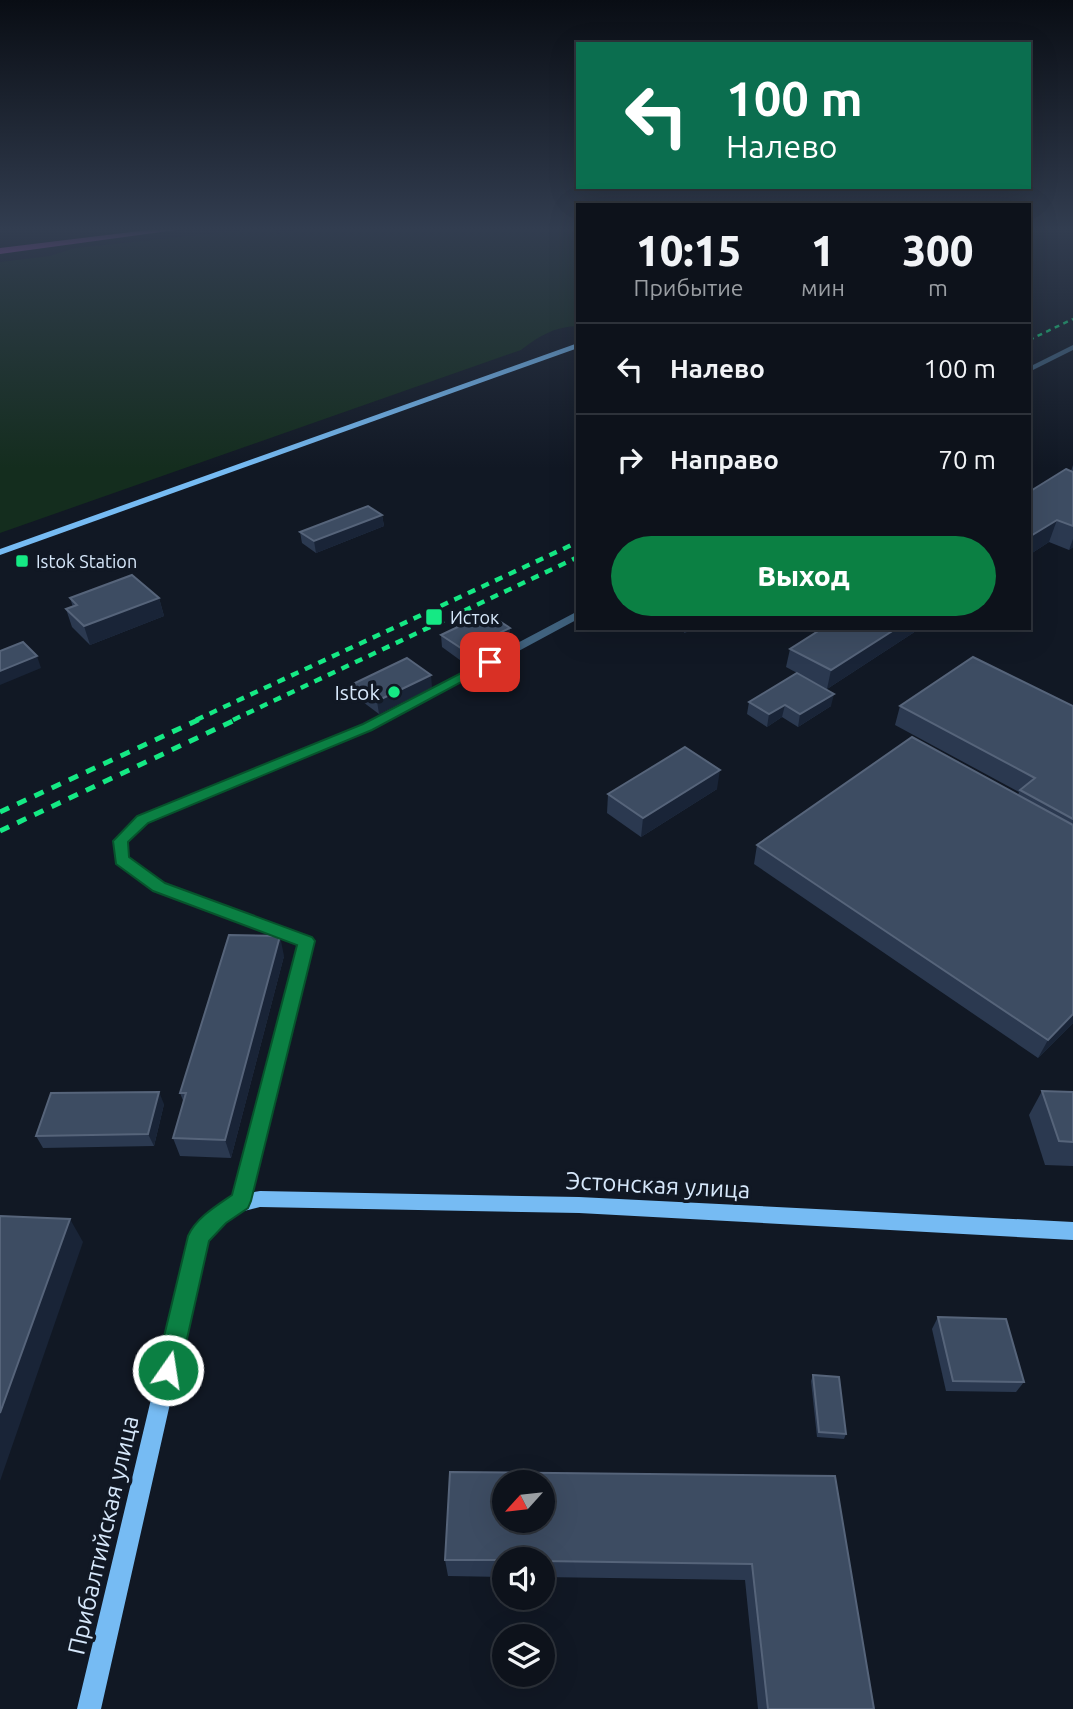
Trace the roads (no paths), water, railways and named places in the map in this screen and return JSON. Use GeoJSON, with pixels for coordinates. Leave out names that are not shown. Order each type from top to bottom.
{"type":"FeatureCollection","features":[{"type":"Feature","properties":{"kind":"main road"},"geometry":{"type":"LineString","coordinates":[[0,552],[576,346]]}},
{"type":"Feature","properties":{"kind":"main road","name":"Эстонская улица"},"geometry":{"type":"LineString","coordinates":[[241,1201],[260,1199],[579,1205],[1073,1231]]}},
{"type":"Feature","properties":{"kind":"main road","name":"Прибалтийская улица"},"geometry":{"type":"LineString","coordinates":[[89,1709],[199,1236],[219,1216],[241,1201]]}},
{"type":"Feature","properties":{"kind":"street"},"geometry":{"type":"LineString","coordinates":[[1031,369],[1073,346]]}},
{"type":"Feature","properties":{"kind":"street"},"geometry":{"type":"LineString","coordinates":[[241,1201],[306,941],[159,887],[122,860],[120,841],[142,820],[368,727],[576,615]]}},
{"type":"Feature","properties":{"kind":"railway"},"geometry":{"type":"LineString","coordinates":[[1031,339],[1073,319]]}},
{"type":"Feature","properties":{"kind":"railway"},"geometry":{"type":"LineString","coordinates":[[196,720],[576,543]]}},
{"type":"Feature","properties":{"kind":"railway"},"geometry":{"type":"LineString","coordinates":[[233,720],[576,558]]}},
{"type":"Feature","properties":{"kind":"railway"},"geometry":{"type":"LineString","coordinates":[[0,812],[200,719]]}},
{"type":"Feature","properties":{"kind":"railway"},"geometry":{"type":"LineString","coordinates":[[0,831],[237,719]]}},
{"type":"Feature","properties":{"kind":"place","name":"Istok Station"},"geometry":{"type":"Point","coordinates":[22,561]}},
{"type":"Feature","properties":{"kind":"place","name":"Исток"},"geometry":{"type":"Point","coordinates":[434,617]}},
{"type":"Feature","properties":{"kind":"place","name":"Istok"},"geometry":{"type":"Point","coordinates":[394,692]}}]}
